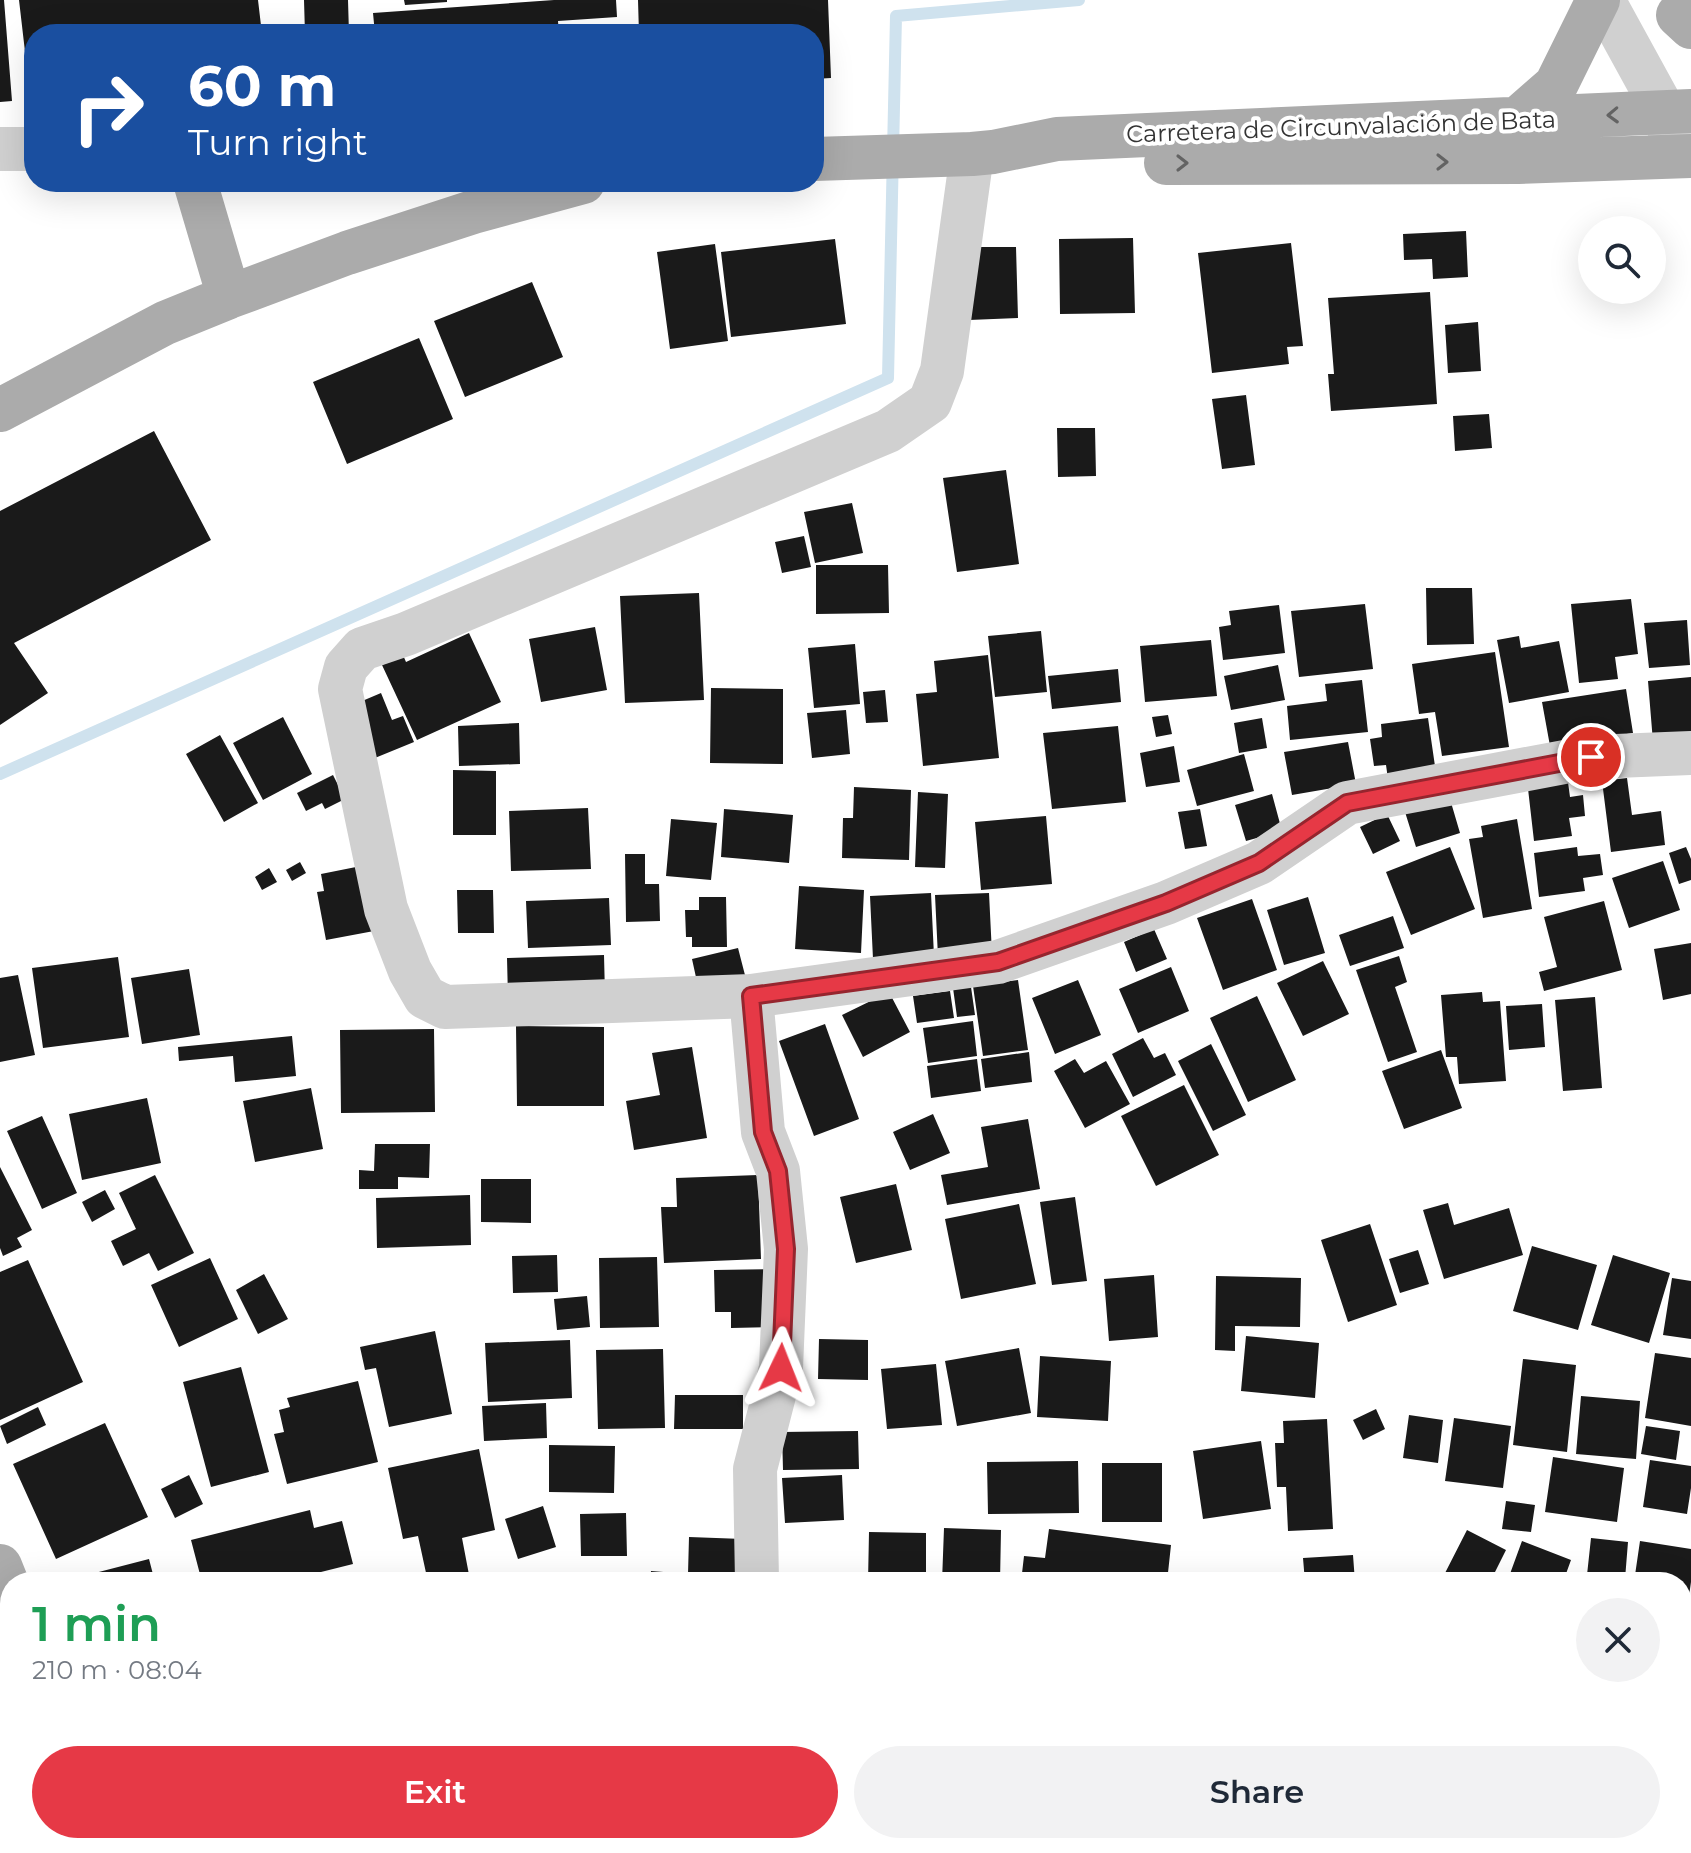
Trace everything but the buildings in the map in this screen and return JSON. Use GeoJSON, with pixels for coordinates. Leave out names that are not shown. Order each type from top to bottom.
{"type":"FeatureCollection","features":[{"type":"Feature","properties":{"kind":"main road"},"geometry":{"type":"LineString","coordinates":[[1516,120],[1556,85],[1600,0]]}},
{"type":"Feature","properties":{"kind":"main road","name":"Carretera de Circunvalación de Bata"},"geometry":{"type":"LineString","coordinates":[[831,159],[970,153],[1057,139],[1678,112]]}},
{"type":"Feature","properties":{"kind":"main road","name":"Carretera de Circunvalación de Bata"},"geometry":{"type":"LineString","coordinates":[[970,153],[1055,163],[1518,162],[1683,156]]}},
{"type":"Feature","properties":{"kind":"main road"},"geometry":{"type":"LineString","coordinates":[[198,192],[229,297]]}},
{"type":"Feature","properties":{"kind":"main road"},"geometry":{"type":"LineString","coordinates":[[0,410],[165,323],[229,297],[347,253],[546,192]]}},
{"type":"Feature","properties":{"kind":"street"},"geometry":{"type":"LineString","coordinates":[[1600,0],[1678,112],[1683,156]]}},
{"type":"Feature","properties":{"kind":"street"},"geometry":{"type":"LineString","coordinates":[[0,149],[24,149]]}},
{"type":"Feature","properties":{"kind":"street"},"geometry":{"type":"LineString","coordinates":[[970,153],[942,371],[930,402],[888,431],[406,634],[362,649],[346,667],[340,689],[386,909],[410,971],[425,997],[445,1007],[751,996],[998,962],[1166,903],[1259,863],[1347,803],[1591,757],[1691,753]]}},
{"type":"Feature","properties":{"kind":"street"},"geometry":{"type":"LineString","coordinates":[[751,996],[763,1132],[778,1171],[786,1249],[781,1368],[755,1469],[757,1572]]}},
{"type":"Feature","properties":{"kind":"waterway"},"geometry":{"type":"LineString","coordinates":[[0,774],[888,378],[896,16],[1079,0]]}},
{"type":"Feature","properties":{"kind":"route"},"geometry":{"type":"LineString","coordinates":[[781,1368],[786,1249],[778,1171],[763,1132],[751,996],[998,962],[1166,903],[1259,863],[1347,803],[1591,757]]}}]}
